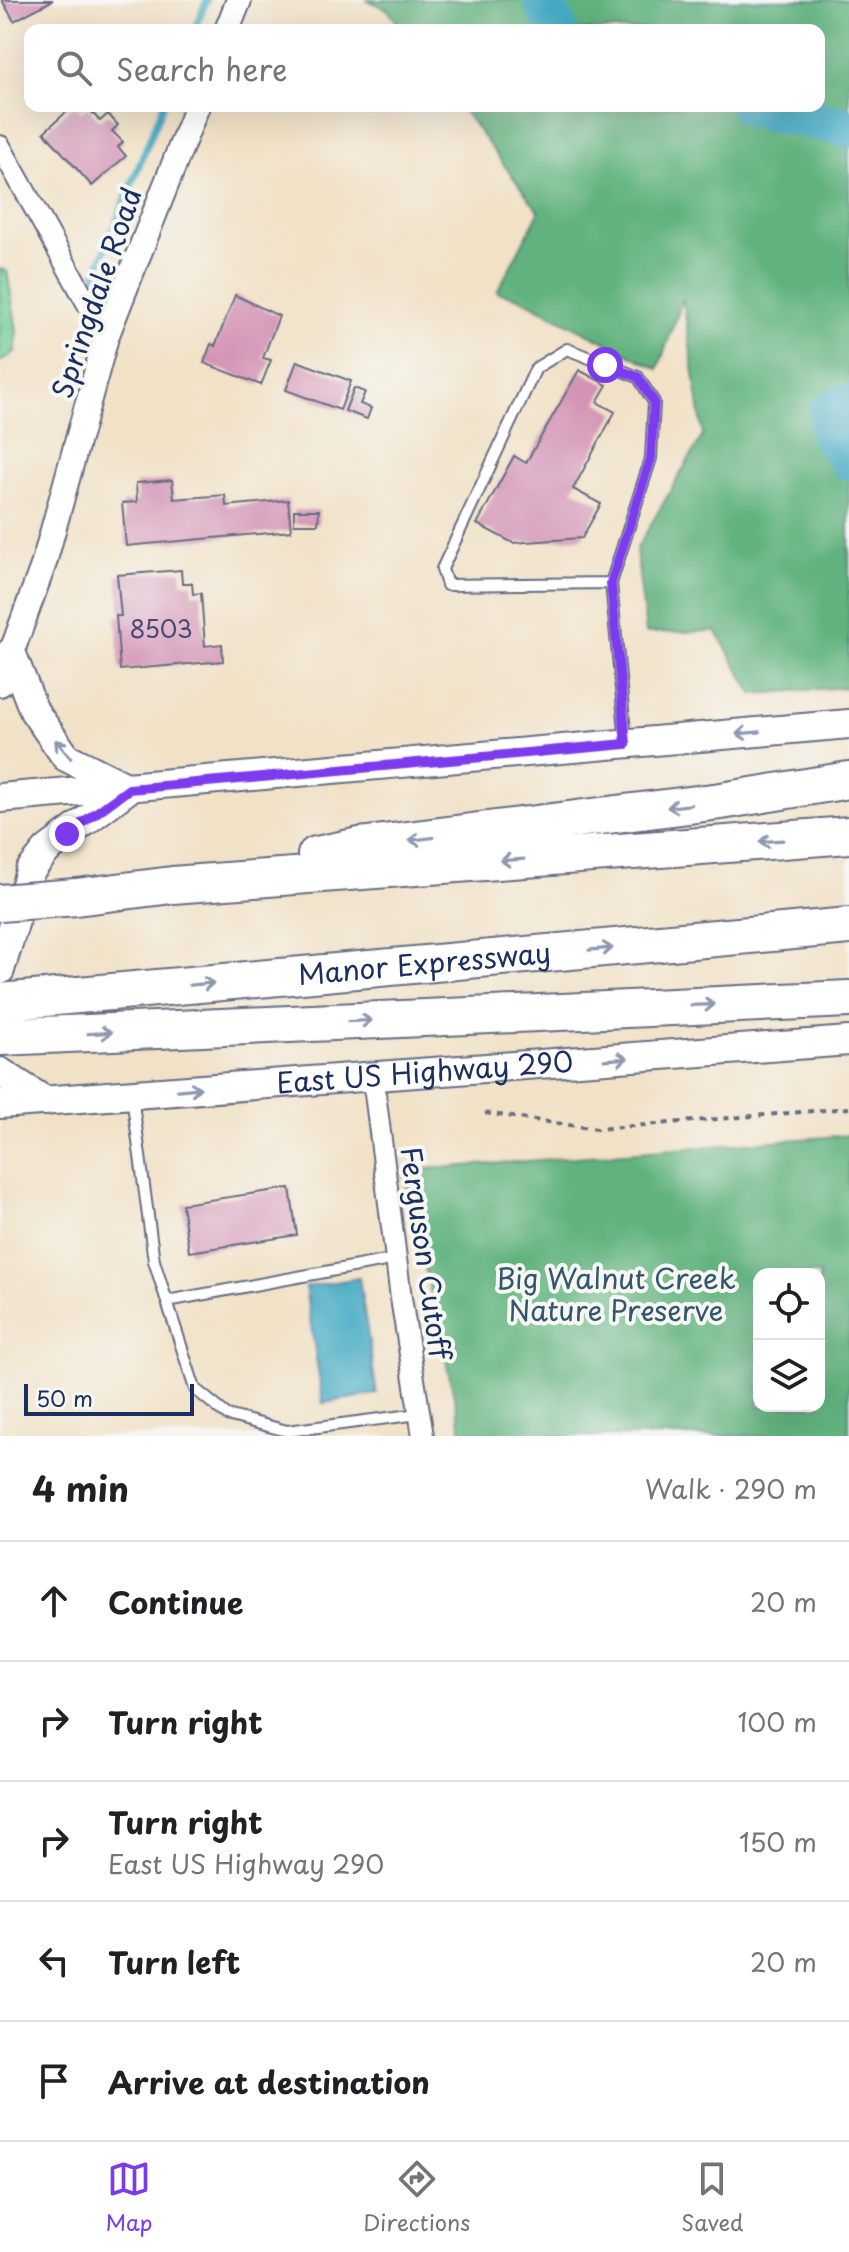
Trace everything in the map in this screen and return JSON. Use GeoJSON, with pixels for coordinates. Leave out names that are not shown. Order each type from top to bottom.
{"type":"FeatureCollection","features":[{"type":"Feature","properties":{"kind":"highway"},"geometry":{"type":"LineString","coordinates":[[172,885],[359,846],[721,801],[844,781]]}},
{"type":"Feature","properties":{"kind":"highway"},"geometry":{"type":"LineString","coordinates":[[0,903],[172,885],[849,835]]}},
{"type":"Feature","properties":{"kind":"highway","name":"Manor Expressway"},"geometry":{"type":"LineString","coordinates":[[0,1002],[849,926]]}},
{"type":"Feature","properties":{"kind":"highway"},"geometry":{"type":"LineString","coordinates":[[11,1037],[849,999]]}},
{"type":"Feature","properties":{"kind":"main road"},"geometry":{"type":"LineString","coordinates":[[11,652],[34,711],[66,757],[129,789]]}},
{"type":"Feature","properties":{"kind":"main road"},"geometry":{"type":"LineString","coordinates":[[0,798],[837,725]]}},
{"type":"Feature","properties":{"kind":"main road"},"geometry":{"type":"LineString","coordinates":[[0,970],[30,871],[47,850],[129,789]]}},
{"type":"Feature","properties":{"kind":"main road","name":"East US Highway 290"},"geometry":{"type":"LineString","coordinates":[[0,1104],[849,1041]]}},
{"type":"Feature","properties":{"kind":"main road"},"geometry":{"type":"LineString","coordinates":[[0,1072],[45,1101]]}},
{"type":"Feature","properties":{"kind":"street"},"geometry":{"type":"LineString","coordinates":[[229,24],[239,0]]}},
{"type":"Feature","properties":{"kind":"street","name":"Springdale Road"},"geometry":{"type":"LineString","coordinates":[[0,684],[44,563],[106,337],[195,112]]}},
{"type":"Feature","properties":{"kind":"street"},"geometry":{"type":"LineString","coordinates":[[0,146],[106,337]]}},
{"type":"Feature","properties":{"kind":"street","name":"Ferguson Cutoff"},"geometry":{"type":"LineString","coordinates":[[373,1077],[423,1436]]}},
{"type":"Feature","properties":{"kind":"lane"},"geometry":{"type":"LineString","coordinates":[[611,583],[447,585],[442,569],[536,368],[567,349],[638,377],[654,402],[651,458],[611,583],[626,744]]}},
{"type":"Feature","properties":{"kind":"lane"},"geometry":{"type":"LineString","coordinates":[[132,1094],[154,1261],[195,1389],[227,1415],[287,1431],[419,1414]]}},
{"type":"Feature","properties":{"kind":"lane"},"geometry":{"type":"LineString","coordinates":[[167,1301],[396,1259]]}},
{"type":"Feature","properties":{"kind":"path"},"geometry":{"type":"LineString","coordinates":[[485,1113],[597,1129],[849,1108]]}},
{"type":"Feature","properties":{"kind":"green space"},"geometry":{"type":"Polygon","coordinates":[[[366,0],[849,0],[849,687],[753,694],[716,631],[646,633],[636,550],[703,435],[683,299],[658,369],[519,298],[497,292],[539,212],[464,112],[825,112],[825,24],[398,24],[387,9],[366,0]]]}},
{"type":"Feature","properties":{"kind":"green space"},"geometry":{"type":"Polygon","coordinates":[[[0,269],[7,271],[17,331],[15,352],[0,362],[0,269]]]}},
{"type":"Feature","properties":{"kind":"green space","name":"Big Walnut Creek Nature Preserve"},"geometry":{"type":"Polygon","coordinates":[[[849,1135],[849,1436],[463,1436],[403,1171],[849,1135]]]}},
{"type":"Feature","properties":{"kind":"water"},"geometry":{"type":"Polygon","coordinates":[[[359,1278],[377,1394],[323,1403],[305,1287],[359,1278]]]}},
{"type":"Feature","properties":{"kind":"building"},"geometry":{"type":"Polygon","coordinates":[[[2,0],[53,0],[14,21],[2,0]]]}},
{"type":"Feature","properties":{"kind":"building"},"geometry":{"type":"Polygon","coordinates":[[[66,112],[92,112],[100,121],[108,114],[118,125],[112,131],[123,142],[118,147],[126,156],[92,186],[44,132],[66,112]]]}},
{"type":"Feature","properties":{"kind":"building"},"geometry":{"type":"Polygon","coordinates":[[[235,295],[279,316],[263,358],[271,360],[261,385],[204,363],[211,344],[215,346],[235,295]]]}},
{"type":"Feature","properties":{"kind":"building"},"geometry":{"type":"Polygon","coordinates":[[[297,361],[351,381],[340,410],[286,390],[297,361]]]}},
{"type":"Feature","properties":{"kind":"building"},"geometry":{"type":"Polygon","coordinates":[[[579,370],[607,385],[597,402],[615,412],[573,489],[601,504],[582,538],[513,543],[477,524],[514,456],[526,463],[579,370]]]}},
{"type":"Feature","properties":{"kind":"building"},"geometry":{"type":"Polygon","coordinates":[[[354,388],[365,392],[360,404],[371,408],[367,419],[345,411],[354,388]]]}},
{"type":"Feature","properties":{"kind":"building"},"geometry":{"type":"Polygon","coordinates":[[[172,480],[174,499],[225,495],[226,506],[288,500],[291,531],[126,546],[122,503],[137,502],[136,483],[172,480]]]}},
{"type":"Feature","properties":{"kind":"building"},"geometry":{"type":"Polygon","coordinates":[[[294,510],[319,510],[318,524],[294,524],[294,510]]]}},
{"type":"Feature","properties":{"kind":"building"},"geometry":{"type":"Polygon","coordinates":[[[181,570],[182,583],[192,583],[193,594],[201,593],[205,646],[222,644],[223,661],[120,670],[116,616],[121,616],[117,575],[181,570]]]}},
{"type":"Feature","properties":{"kind":"building"},"geometry":{"type":"Polygon","coordinates":[[[290,1188],[297,1235],[189,1252],[182,1204],[290,1188]]]}},
{"type":"Feature","properties":{"kind":"waterway"},"geometry":{"type":"LineString","coordinates":[[197,24],[207,0]]}},
{"type":"Feature","properties":{"kind":"waterway"},"geometry":{"type":"LineString","coordinates":[[543,0],[555,24]]}},
{"type":"Feature","properties":{"kind":"waterway"},"geometry":{"type":"LineString","coordinates":[[95,275],[161,112]]}},
{"type":"Feature","properties":{"kind":"waterway"},"geometry":{"type":"LineString","coordinates":[[776,112],[849,128]]}},
{"type":"Feature","properties":{"kind":"waterway"},"geometry":{"type":"LineString","coordinates":[[849,403],[829,413],[830,435],[849,460]]}},
{"type":"Feature","properties":{"kind":"route"},"geometry":{"type":"LineString","coordinates":[[67,834],[129,789],[626,744],[611,583],[651,458],[654,402],[638,377],[605,365]]}}]}
